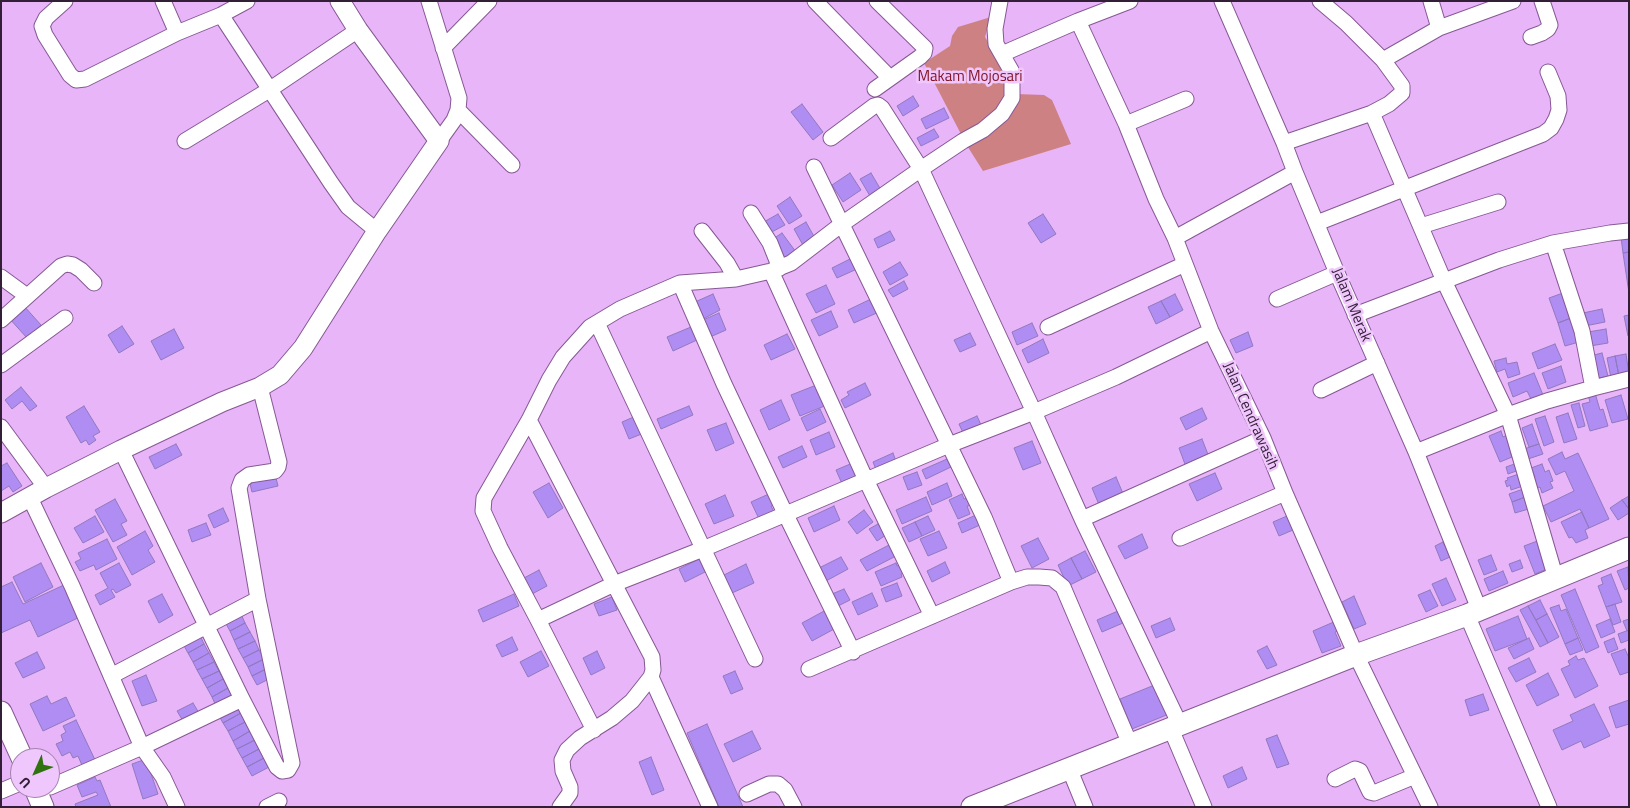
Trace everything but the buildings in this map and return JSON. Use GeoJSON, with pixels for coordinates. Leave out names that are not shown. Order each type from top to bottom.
{"type":"FeatureCollection","features":[{"type":"Feature","properties":{"kind":"main road"},"geometry":{"type":"LineString","coordinates":[[972,807],[1008,800],[1069,768],[1356,655],[1473,612],[1556,578],[1627,553]]}},
{"type":"Feature","properties":{"kind":"main road"},"geometry":{"type":"LineString","coordinates":[[1,712],[17,748]]}},
{"type":"Feature","properties":{"kind":"street"},"geometry":{"type":"LineString","coordinates":[[65,1],[46,18],[42,26],[45,35],[70,75],[76,80],[85,79],[177,33],[221,15],[247,1]]}},
{"type":"Feature","properties":{"kind":"street"},"geometry":{"type":"LineString","coordinates":[[163,1],[177,33]]}},
{"type":"Feature","properties":{"kind":"street"},"geometry":{"type":"LineString","coordinates":[[340,1],[358,30],[439,141]]}},
{"type":"Feature","properties":{"kind":"street"},"geometry":{"type":"LineString","coordinates":[[1,513],[121,450],[222,402],[260,387],[280,375],[302,348],[376,231],[454,120],[458,110],[458,98],[429,1]]}},
{"type":"Feature","properties":{"kind":"street"},"geometry":{"type":"LineString","coordinates":[[442,48],[489,1]]}},
{"type":"Feature","properties":{"kind":"street"},"geometry":{"type":"LineString","coordinates":[[816,1],[890,78]]}},
{"type":"Feature","properties":{"kind":"street"},"geometry":{"type":"LineString","coordinates":[[874,89],[920,57],[924,53],[925,48],[876,1]]}},
{"type":"Feature","properties":{"kind":"street"},"geometry":{"type":"LineString","coordinates":[[594,730],[500,548],[484,511],[484,498],[529,420],[549,380],[563,357],[590,327],[620,309],[680,283],[736,279],[776,270],[809,250],[842,224],[921,169],[983,130],[1002,114],[1012,98],[1012,72],[996,44],[995,29],[1000,1]]}},
{"type":"Feature","properties":{"kind":"street"},"geometry":{"type":"LineString","coordinates":[[1002,54],[1130,1]]}},
{"type":"Feature","properties":{"kind":"street","name":"Jalam Merak"},"geometry":{"type":"LineString","coordinates":[[1222,1],[1284,143],[1337,273],[1416,452],[1473,612],[1548,807]]}},
{"type":"Feature","properties":{"kind":"street"},"geometry":{"type":"LineString","coordinates":[[1284,143],[1372,113],[1389,104],[1402,93],[1402,86],[1383,60],[1320,1]]}},
{"type":"Feature","properties":{"kind":"street"},"geometry":{"type":"LineString","coordinates":[[1431,1],[1439,28]]}},
{"type":"Feature","properties":{"kind":"street"},"geometry":{"type":"LineString","coordinates":[[1383,60],[1439,28],[1513,1]]}},
{"type":"Feature","properties":{"kind":"street"},"geometry":{"type":"LineString","coordinates":[[1530,37],[1542,33],[1550,25],[1542,1]]}},
{"type":"Feature","properties":{"kind":"street"},"geometry":{"type":"LineString","coordinates":[[221,15],[348,207],[376,231]]}},
{"type":"Feature","properties":{"kind":"street","name":"Jalan Cendrawasih"},"geometry":{"type":"LineString","coordinates":[[1078,21],[1126,124],[1156,199],[1175,238],[1211,331],[1263,438],[1356,655],[1430,807]]}},
{"type":"Feature","properties":{"kind":"street"},"geometry":{"type":"LineString","coordinates":[[185,141],[269,90],[358,30]]}},
{"type":"Feature","properties":{"kind":"street"},"geometry":{"type":"LineString","coordinates":[[1317,223],[1543,134],[1551,128],[1559,110],[1558,96],[1548,72]]}},
{"type":"Feature","properties":{"kind":"street"},"geometry":{"type":"LineString","coordinates":[[1126,124],[1186,99]]}},
{"type":"Feature","properties":{"kind":"street"},"geometry":{"type":"LineString","coordinates":[[832,138],[874,106],[878,105],[882,108],[921,169],[1034,412],[1175,727],[1204,807]]}},
{"type":"Feature","properties":{"kind":"street"},"geometry":{"type":"LineString","coordinates":[[458,110],[512,165]]}},
{"type":"Feature","properties":{"kind":"street"},"geometry":{"type":"LineString","coordinates":[[1372,113],[1444,282],[1508,415],[1556,578]]}},
{"type":"Feature","properties":{"kind":"street"},"geometry":{"type":"LineString","coordinates":[[814,167],[984,517],[1011,582]]}},
{"type":"Feature","properties":{"kind":"street"},"geometry":{"type":"LineString","coordinates":[[1175,238],[1295,172]]}},
{"type":"Feature","properties":{"kind":"street"},"geometry":{"type":"LineString","coordinates":[[1421,226],[1498,202]]}},
{"type":"Feature","properties":{"kind":"street"},"geometry":{"type":"LineString","coordinates":[[751,213],[770,243],[776,270],[866,480],[932,616]]}},
{"type":"Feature","properties":{"kind":"street"},"geometry":{"type":"LineString","coordinates":[[702,231],[727,263],[736,279]]}},
{"type":"Feature","properties":{"kind":"street"},"geometry":{"type":"LineString","coordinates":[[1355,314],[1499,260],[1552,243],[1629,231]]}},
{"type":"Feature","properties":{"kind":"street"},"geometry":{"type":"LineString","coordinates":[[1552,243],[1582,331],[1593,388]]}},
{"type":"Feature","properties":{"kind":"street"},"geometry":{"type":"LineString","coordinates":[[1048,327],[1185,264]]}},
{"type":"Feature","properties":{"kind":"street"},"geometry":{"type":"LineString","coordinates":[[1,320],[61,266],[73,265],[94,283]]}},
{"type":"Feature","properties":{"kind":"street"},"geometry":{"type":"LineString","coordinates":[[1277,299],[1337,273]]}},
{"type":"Feature","properties":{"kind":"street"},"geometry":{"type":"LineString","coordinates":[[1,277],[27,296]]}},
{"type":"Feature","properties":{"kind":"street"},"geometry":{"type":"LineString","coordinates":[[680,283],[785,513],[853,652]]}},
{"type":"Feature","properties":{"kind":"street"},"geometry":{"type":"LineString","coordinates":[[1,365],[66,318]]}},
{"type":"Feature","properties":{"kind":"street"},"geometry":{"type":"LineString","coordinates":[[596,323],[755,659]]}},
{"type":"Feature","properties":{"kind":"street"},"geometry":{"type":"LineString","coordinates":[[538,620],[614,584],[703,549],[785,513],[1116,377],[1211,331]]}},
{"type":"Feature","properties":{"kind":"street"},"geometry":{"type":"LineString","coordinates":[[1321,390],[1376,363]]}},
{"type":"Feature","properties":{"kind":"street"},"geometry":{"type":"LineString","coordinates":[[1416,452],[1508,415],[1593,388],[1629,379]]}},
{"type":"Feature","properties":{"kind":"street"},"geometry":{"type":"LineString","coordinates":[[121,450],[277,767],[282,771],[288,770],[292,763],[258,600],[239,488],[242,480],[249,475],[275,471],[278,467],[279,462],[260,387]]}},
{"type":"Feature","properties":{"kind":"street"},"geometry":{"type":"LineString","coordinates":[[529,420],[652,656],[653,670],[651,678],[632,701],[594,730],[580,738],[567,750],[562,760],[563,771],[570,786],[570,793],[560,807]]}},
{"type":"Feature","properties":{"kind":"street"},"geometry":{"type":"LineString","coordinates":[[1,427],[38,493],[72,586],[142,747],[163,777],[177,807]]}},
{"type":"Feature","properties":{"kind":"street"},"geometry":{"type":"LineString","coordinates":[[1082,519],[1263,438]]}},
{"type":"Feature","properties":{"kind":"street"},"geometry":{"type":"LineString","coordinates":[[1180,538],[1285,493]]}},
{"type":"Feature","properties":{"kind":"street"},"geometry":{"type":"LineString","coordinates":[[809,669],[853,652],[1011,582],[1039,576],[1052,578],[1063,587],[1130,744]]}},
{"type":"Feature","properties":{"kind":"street"},"geometry":{"type":"LineString","coordinates":[[111,676],[258,600]]}},
{"type":"Feature","properties":{"kind":"street"},"geometry":{"type":"LineString","coordinates":[[651,678],[710,807]]}},
{"type":"Feature","properties":{"kind":"street"},"geometry":{"type":"LineString","coordinates":[[60,782],[142,747],[242,699]]}},
{"type":"Feature","properties":{"kind":"street"},"geometry":{"type":"LineString","coordinates":[[1069,768],[1084,807]]}},
{"type":"Feature","properties":{"kind":"street"},"geometry":{"type":"LineString","coordinates":[[1335,779],[1355,769],[1360,771],[1370,792],[1374,793],[1415,776]]}},
{"type":"Feature","properties":{"kind":"street"},"geometry":{"type":"LineString","coordinates":[[746,794],[768,784],[778,784],[785,790],[794,807]]}},
{"type":"Feature","properties":{"kind":"green space","name":"Makam Mojosari"},"geometry":{"type":"Polygon","coordinates":[[[991,17],[985,37],[1002,65],[1006,83],[1004,101],[998,112],[962,136],[924,63],[950,46],[952,36],[958,27],[991,17]]]}},
{"type":"Feature","properties":{"kind":"green space","name":"Makam Mojosari"},"geometry":{"type":"Polygon","coordinates":[[[1016,94],[1044,95],[1052,100],[1071,144],[983,171],[966,144],[1016,94]]]}}]}
